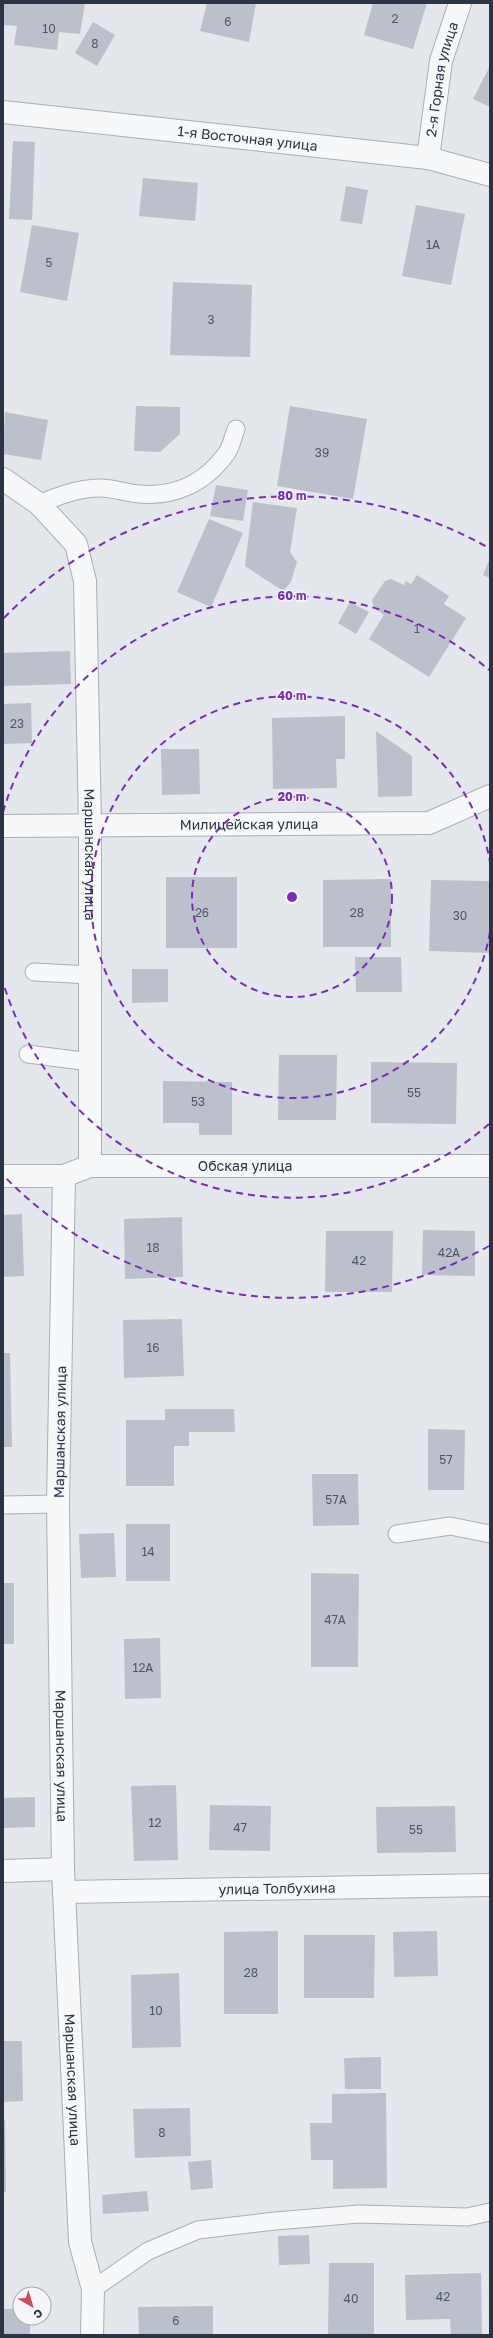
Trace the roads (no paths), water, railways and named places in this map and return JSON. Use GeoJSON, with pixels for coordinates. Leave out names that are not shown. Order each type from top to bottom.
{"type":"FeatureCollection","features":[{"type":"Feature","properties":{"kind":"street","name":"2-я Горная улица"},"geometry":{"type":"LineString","coordinates":[[428,158],[441,61],[460,3]]}},
{"type":"Feature","properties":{"kind":"street","name":"1-я Восточная улица"},"geometry":{"type":"LineString","coordinates":[[3,112],[428,158],[490,175]]}},
{"type":"Feature","properties":{"kind":"street"},"geometry":{"type":"LineString","coordinates":[[3,479],[39,504]]}},
{"type":"Feature","properties":{"kind":"street","name":"Маршанская улица"},"geometry":{"type":"LineString","coordinates":[[39,504],[76,544],[85,581],[90,825],[90,1166]]}},
{"type":"Feature","properties":{"kind":"street","name":"Милицейская улица"},"geometry":{"type":"LineString","coordinates":[[3,826],[429,823],[490,796]]}},
{"type":"Feature","properties":{"kind":"street","name":"Обская улица"},"geometry":{"type":"LineString","coordinates":[[3,1176],[64,1176],[90,1166],[490,1166]]}},
{"type":"Feature","properties":{"kind":"street","name":"Маршанская улица"},"geometry":{"type":"LineString","coordinates":[[64,1176],[58,1504],[63,1869],[80,2242],[93,2289],[92,2335]]}},
{"type":"Feature","properties":{"kind":"street"},"geometry":{"type":"LineString","coordinates":[[3,1871],[63,1869]]}},
{"type":"Feature","properties":{"kind":"street","name":"улица Толбухина"},"geometry":{"type":"LineString","coordinates":[[64,1892],[490,1885]]}},
{"type":"Feature","properties":{"kind":"lane"},"geometry":{"type":"LineString","coordinates":[[39,504],[69,491],[91,488],[140,494],[170,493],[193,485],[209,473],[227,453],[236,429]]}},
{"type":"Feature","properties":{"kind":"lane"},"geometry":{"type":"LineString","coordinates":[[34,972],[90,975]]}},
{"type":"Feature","properties":{"kind":"lane"},"geometry":{"type":"LineString","coordinates":[[28,1054],[90,1062]]}},
{"type":"Feature","properties":{"kind":"lane"},"geometry":{"type":"LineString","coordinates":[[3,1505],[58,1504]]}},
{"type":"Feature","properties":{"kind":"lane"},"geometry":{"type":"LineString","coordinates":[[397,1534],[450,1526],[490,1534]]}},
{"type":"Feature","properties":{"kind":"lane"},"geometry":{"type":"LineString","coordinates":[[93,2289],[148,2251],[198,2230],[275,2221],[359,2214],[467,2217],[490,2212]]}}]}
